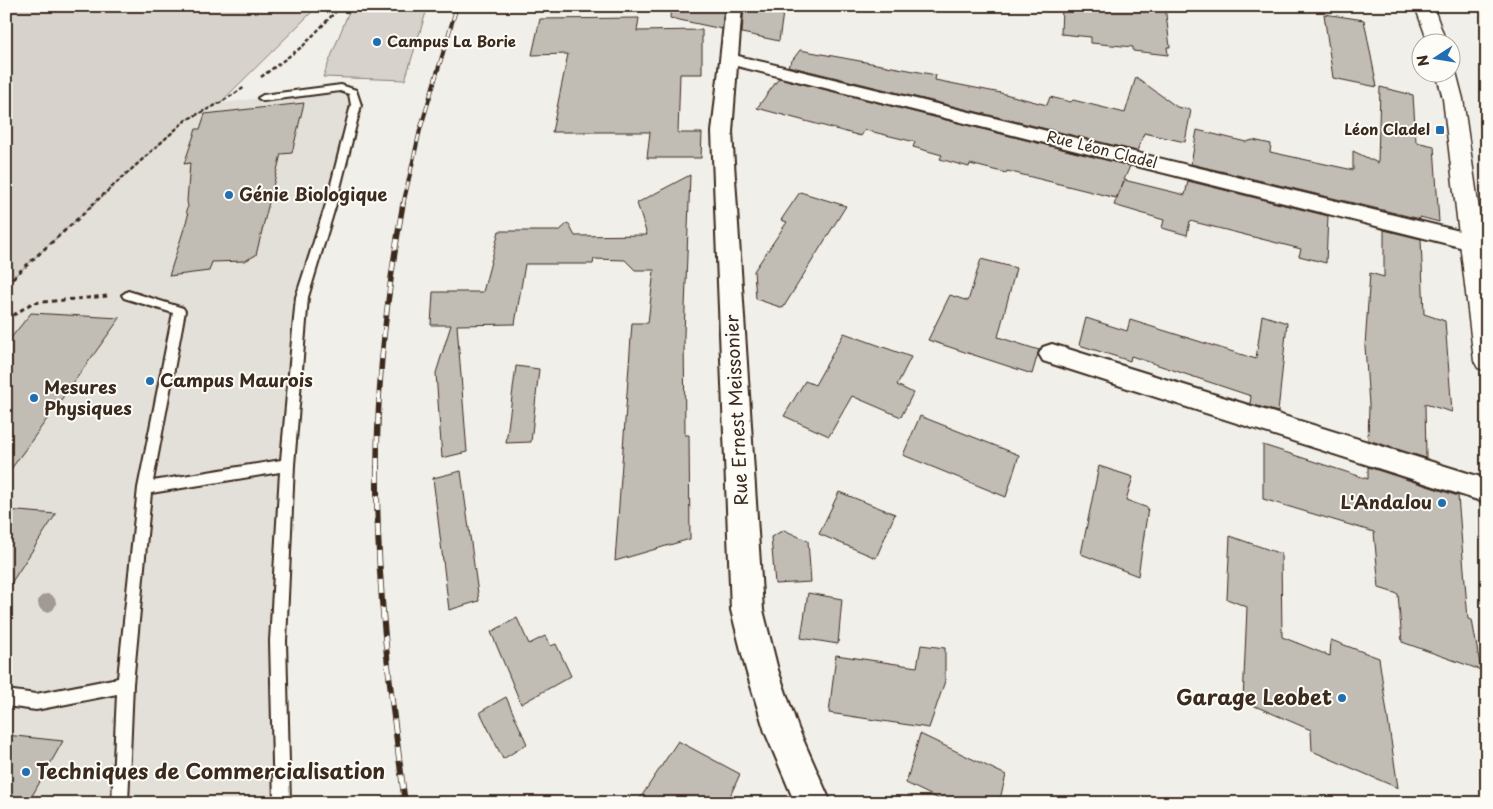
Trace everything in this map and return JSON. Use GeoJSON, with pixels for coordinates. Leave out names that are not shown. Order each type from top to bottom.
{"type":"FeatureCollection","features":[{"type":"Feature","properties":{"kind":"main road"},"geometry":{"type":"LineString","coordinates":[[1423,6],[1433,32]]}},
{"type":"Feature","properties":{"kind":"main road"},"geometry":{"type":"LineString","coordinates":[[1448,82],[1453,100],[1487,361]]}},
{"type":"Feature","properties":{"kind":"street","name":"Rue Ernest Meissonier"},"geometry":{"type":"LineString","coordinates":[[734,6],[722,132],[747,610],[762,670],[782,732],[813,803]]}},
{"type":"Feature","properties":{"kind":"street","name":"Rue Léon Cladel"},"geometry":{"type":"LineString","coordinates":[[730,61],[743,62],[1472,242]]}},
{"type":"Feature","properties":{"kind":"street"},"geometry":{"type":"LineString","coordinates":[[1052,354],[1487,491]]}},
{"type":"Feature","properties":{"kind":"lane"},"geometry":{"type":"LineString","coordinates":[[263,98],[341,88],[354,92],[356,105],[331,204],[302,297],[287,465],[278,640],[282,803]]}},
{"type":"Feature","properties":{"kind":"lane"},"geometry":{"type":"LineString","coordinates":[[120,803],[125,684],[145,488],[178,310],[128,295]]}},
{"type":"Feature","properties":{"kind":"lane"},"geometry":{"type":"LineString","coordinates":[[145,488],[287,465]]}},
{"type":"Feature","properties":{"kind":"lane"},"geometry":{"type":"LineString","coordinates":[[6,698],[36,702],[125,684]]}},
{"type":"Feature","properties":{"kind":"path"},"geometry":{"type":"LineString","coordinates":[[260,77],[303,46],[341,6]]}},
{"type":"Feature","properties":{"kind":"path"},"geometry":{"type":"LineString","coordinates":[[6,284],[186,120],[252,82]]}},
{"type":"Feature","properties":{"kind":"path"},"geometry":{"type":"LineString","coordinates":[[6,320],[32,303],[128,295]]}},
{"type":"Feature","properties":{"kind":"shaded area"},"geometry":{"type":"Polygon","coordinates":[[[6,6],[318,6],[220,103],[186,120],[6,284],[6,6]]]}},
{"type":"Feature","properties":{"kind":"shaded area","name":"Campus La Borie"},"geometry":{"type":"Polygon","coordinates":[[[351,6],[428,6],[405,80],[323,77],[351,6]]]}},
{"type":"Feature","properties":{"kind":"shaded area","name":"Campus Maurois"},"geometry":{"type":"Polygon","coordinates":[[[341,88],[356,105],[302,297],[287,465],[282,803],[6,803],[6,284],[186,120],[220,103],[341,88]]]}},
{"type":"Feature","properties":{"kind":"building"},"geometry":{"type":"Polygon","coordinates":[[[671,6],[724,6],[722,29],[670,18],[671,6]]]}},
{"type":"Feature","properties":{"kind":"building"},"geometry":{"type":"Polygon","coordinates":[[[744,6],[784,6],[779,41],[742,33],[744,6]]]}},
{"type":"Feature","properties":{"kind":"building"},"geometry":{"type":"Polygon","coordinates":[[[1062,6],[1165,6],[1170,47],[1167,47],[1168,55],[1133,51],[1133,47],[1091,43],[1091,37],[1061,34],[1062,6]]]}},
{"type":"Feature","properties":{"kind":"building"},"geometry":{"type":"Polygon","coordinates":[[[1324,14],[1364,20],[1377,87],[1333,78],[1324,14]]]}},
{"type":"Feature","properties":{"kind":"building"},"geometry":{"type":"Polygon","coordinates":[[[639,18],[637,31],[702,30],[702,74],[680,74],[678,133],[702,133],[701,158],[647,158],[650,132],[552,132],[568,54],[532,55],[540,19],[639,18]]]}},
{"type":"Feature","properties":{"kind":"building"},"geometry":{"type":"Polygon","coordinates":[[[800,50],[936,75],[935,80],[1001,93],[1047,105],[1050,97],[1071,102],[1073,100],[1125,113],[1136,77],[1177,107],[1191,110],[1185,142],[1144,133],[1137,151],[788,66],[800,50]]]}},
{"type":"Feature","properties":{"kind":"building"},"geometry":{"type":"Polygon","coordinates":[[[779,78],[1130,166],[1124,180],[1185,195],[1188,181],[1328,216],[1326,263],[1299,256],[1301,249],[1190,221],[1187,235],[1162,228],[1164,220],[1114,205],[1124,181],[1116,198],[1007,171],[1006,173],[970,164],[969,167],[940,159],[942,155],[913,147],[915,142],[865,130],[861,136],[757,108],[779,78]]]}},
{"type":"Feature","properties":{"kind":"building"},"geometry":{"type":"Polygon","coordinates":[[[1380,87],[1413,95],[1416,142],[1434,146],[1439,222],[1191,164],[1197,130],[1246,142],[1253,140],[1271,144],[1270,152],[1353,170],[1353,151],[1378,163],[1380,87]]]}},
{"type":"Feature","properties":{"kind":"building","name":"Génie Biologique"},"geometry":{"type":"Polygon","coordinates":[[[304,103],[292,153],[281,154],[256,255],[245,261],[212,262],[209,271],[169,276],[188,216],[186,210],[188,207],[190,163],[184,164],[196,129],[200,129],[205,114],[304,103]]]}},
{"type":"Feature","properties":{"kind":"building"},"geometry":{"type":"Polygon","coordinates":[[[690,175],[684,335],[685,435],[689,435],[690,539],[615,561],[632,323],[648,323],[654,270],[635,270],[625,260],[594,259],[593,264],[525,264],[515,324],[457,325],[467,452],[442,458],[436,373],[451,325],[431,325],[433,292],[483,292],[499,231],[559,231],[568,223],[575,236],[647,235],[637,203],[690,175]]]}},
{"type":"Feature","properties":{"kind":"building"},"geometry":{"type":"Polygon","coordinates":[[[800,192],[846,206],[783,308],[756,299],[754,271],[787,222],[781,220],[800,192]]]}},
{"type":"Feature","properties":{"kind":"building"},"geometry":{"type":"Polygon","coordinates":[[[1384,230],[1421,239],[1424,314],[1445,321],[1452,412],[1425,404],[1426,458],[1368,440],[1369,405],[1365,346],[1370,273],[1384,277],[1384,230]]]}},
{"type":"Feature","properties":{"kind":"building"},"geometry":{"type":"Polygon","coordinates":[[[981,259],[1016,268],[998,337],[1039,350],[1032,374],[928,340],[950,295],[968,301],[981,259]]]}},
{"type":"Feature","properties":{"kind":"building","name":"Mesures Physiques"},"geometry":{"type":"Polygon","coordinates":[[[31,313],[120,318],[6,476],[6,344],[31,313]]]}},
{"type":"Feature","properties":{"kind":"building"},"geometry":{"type":"Polygon","coordinates":[[[1262,315],[1287,323],[1278,412],[1250,404],[1251,396],[1131,356],[1130,361],[1079,345],[1086,318],[1127,331],[1130,320],[1256,359],[1262,315]]]}},
{"type":"Feature","properties":{"kind":"building"},"geometry":{"type":"Polygon","coordinates":[[[844,333],[911,357],[897,385],[913,393],[901,417],[852,396],[829,436],[784,416],[805,381],[815,385],[844,333]]]}},
{"type":"Feature","properties":{"kind":"building"},"geometry":{"type":"Polygon","coordinates":[[[516,366],[539,369],[531,442],[506,443],[516,366]]]}},
{"type":"Feature","properties":{"kind":"building"},"geometry":{"type":"Polygon","coordinates":[[[920,416],[1019,455],[1006,497],[903,455],[920,416]]]}},
{"type":"Feature","properties":{"kind":"building"},"geometry":{"type":"Polygon","coordinates":[[[1263,445],[1368,479],[1368,467],[1458,496],[1468,619],[1472,620],[1481,670],[1402,642],[1398,594],[1379,588],[1374,532],[1263,499],[1263,445]]]}},
{"type":"Feature","properties":{"kind":"building"},"geometry":{"type":"Polygon","coordinates":[[[1099,466],[1133,477],[1126,500],[1148,508],[1138,576],[1081,554],[1099,466]]]}},
{"type":"Feature","properties":{"kind":"building"},"geometry":{"type":"Polygon","coordinates":[[[461,471],[479,601],[449,610],[433,478],[461,471]]]}},
{"type":"Feature","properties":{"kind":"building"},"geometry":{"type":"Polygon","coordinates":[[[839,492],[895,514],[876,558],[819,534],[839,492]]]}},
{"type":"Feature","properties":{"kind":"building"},"geometry":{"type":"Polygon","coordinates":[[[6,510],[56,514],[6,591],[6,510]]]}},
{"type":"Feature","properties":{"kind":"building"},"geometry":{"type":"Polygon","coordinates":[[[784,530],[808,541],[811,582],[775,584],[771,537],[784,530]]]}},
{"type":"Feature","properties":{"kind":"building"},"geometry":{"type":"Polygon","coordinates":[[[1230,536],[1281,554],[1282,637],[1330,656],[1331,640],[1379,658],[1398,788],[1312,751],[1311,730],[1243,701],[1247,607],[1227,599],[1230,536]]]}},
{"type":"Feature","properties":{"kind":"building"},"geometry":{"type":"Polygon","coordinates":[[[808,593],[842,599],[838,644],[801,638],[808,593]]]}},
{"type":"Feature","properties":{"kind":"building"},"geometry":{"type":"Polygon","coordinates":[[[517,618],[529,644],[545,636],[551,646],[556,644],[571,676],[521,704],[491,632],[517,618]]]}},
{"type":"Feature","properties":{"kind":"building"},"geometry":{"type":"Polygon","coordinates":[[[921,645],[945,648],[945,681],[929,728],[829,713],[836,655],[917,667],[921,645]]]}},
{"type":"Feature","properties":{"kind":"building"},"geometry":{"type":"Polygon","coordinates":[[[506,697],[527,744],[503,759],[480,712],[506,697]]]}},
{"type":"Feature","properties":{"kind":"building"},"geometry":{"type":"Polygon","coordinates":[[[920,734],[1006,775],[999,803],[947,803],[906,783],[920,734]]]}},
{"type":"Feature","properties":{"kind":"building","name":"Techniques de Commercialisation"},"geometry":{"type":"Polygon","coordinates":[[[6,735],[63,741],[28,803],[6,803],[6,735]]]}},
{"type":"Feature","properties":{"kind":"building"},"geometry":{"type":"Polygon","coordinates":[[[678,741],[740,774],[727,803],[637,803],[678,741]]]}},
{"type":"Feature","properties":{"kind":"railway"},"geometry":{"type":"LineString","coordinates":[[403,205],[420,130],[457,6]]}},
{"type":"Feature","properties":{"kind":"railway"},"geometry":{"type":"LineString","coordinates":[[403,204],[392,270],[381,369],[377,436],[377,510],[381,594],[389,678],[405,803]]}},
{"type":"Feature","properties":{"kind":"place","name":"Campus La Borie"},"geometry":{"type":"Point","coordinates":[377,42]}},
{"type":"Feature","properties":{"kind":"place","name":"Léon Cladel"},"geometry":{"type":"Point","coordinates":[1440,130]}},
{"type":"Feature","properties":{"kind":"place","name":"Génie Biologique"},"geometry":{"type":"Point","coordinates":[229,195]}},
{"type":"Feature","properties":{"kind":"place","name":"Campus Maurois"},"geometry":{"type":"Point","coordinates":[150,381]}},
{"type":"Feature","properties":{"kind":"place","name":"Mesures Physiques"},"geometry":{"type":"Point","coordinates":[34,398]}},
{"type":"Feature","properties":{"kind":"place","name":"L'Andalou"},"geometry":{"type":"Point","coordinates":[1442,503]}},
{"type":"Feature","properties":{"kind":"place","name":"Garage Leobet"},"geometry":{"type":"Point","coordinates":[1342,698]}},
{"type":"Feature","properties":{"kind":"place","name":"Techniques de Commercialisation"},"geometry":{"type":"Point","coordinates":[26,772]}}]}
